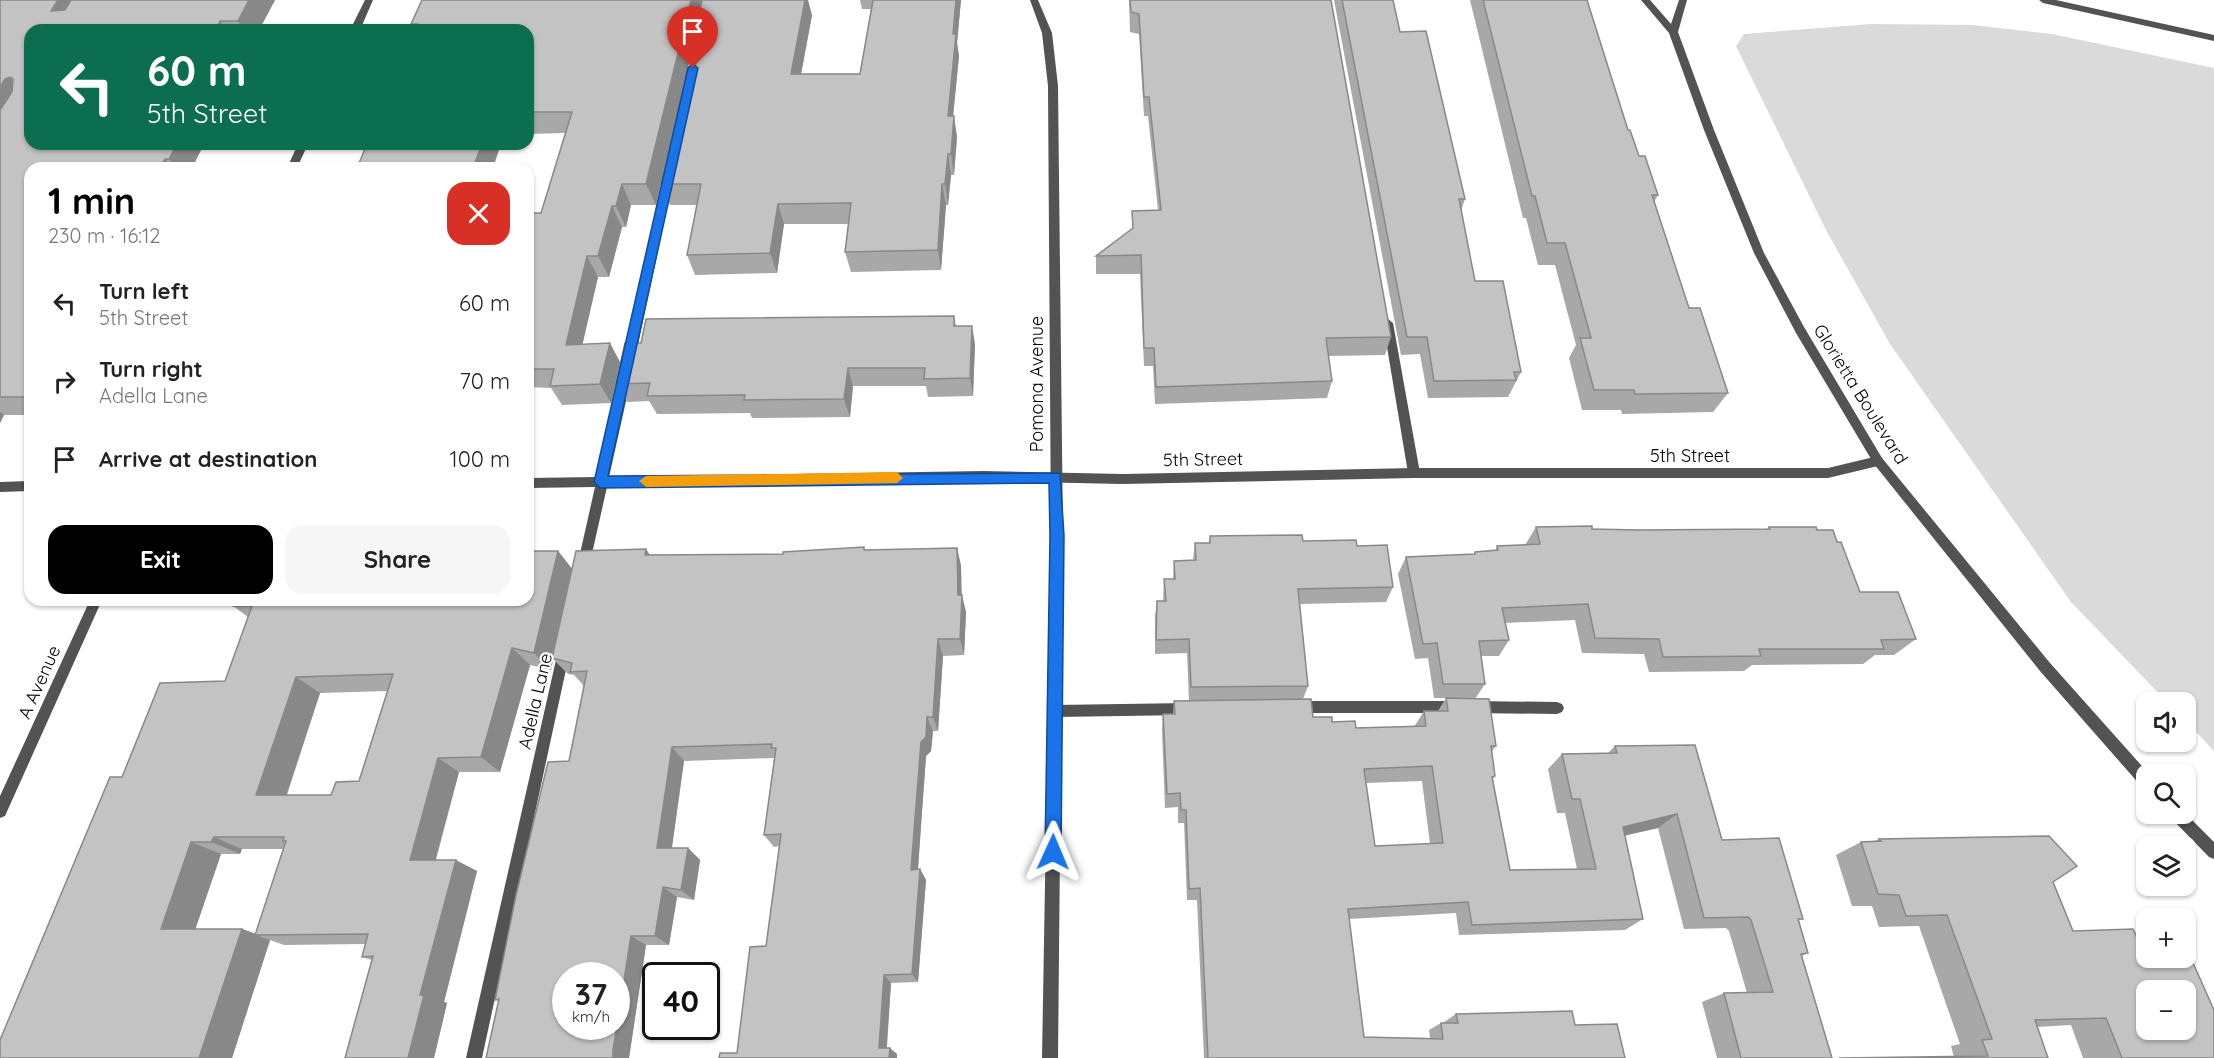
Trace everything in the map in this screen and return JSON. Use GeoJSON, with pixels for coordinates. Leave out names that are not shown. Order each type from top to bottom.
{"type":"FeatureCollection","features":[{"type":"Feature","properties":{"kind":"street"},"geometry":{"type":"LineString","coordinates":[[358,24],[369,0]]}},
{"type":"Feature","properties":{"kind":"street","name":"Pomona Avenue"},"geometry":{"type":"LineString","coordinates":[[1034,0],[1047,33],[1053,86],[1055,711],[1050,1058]]}},
{"type":"Feature","properties":{"kind":"street","name":"Glorietta Boulevard"},"geometry":{"type":"LineString","coordinates":[[1645,0],[1651,10],[1673,32],[1708,130],[1759,253],[1800,330],[1878,461],[2045,667],[2136,769]]}},
{"type":"Feature","properties":{"kind":"street"},"geometry":{"type":"LineString","coordinates":[[1673,32],[1683,0]]}},
{"type":"Feature","properties":{"kind":"street"},"geometry":{"type":"LineString","coordinates":[[2043,0],[2214,38]]}},
{"type":"Feature","properties":{"kind":"street"},"geometry":{"type":"LineString","coordinates":[[581,576],[672,163]]}},
{"type":"Feature","properties":{"kind":"street"},"geometry":{"type":"LineString","coordinates":[[1386,311],[1414,473]]}},
{"type":"Feature","properties":{"kind":"street","name":"5th Street"},"geometry":{"type":"LineString","coordinates":[[534,483],[1055,477],[1111,479],[1414,473],[1828,473],[1878,461]]}},
{"type":"Feature","properties":{"kind":"street"},"geometry":{"type":"LineString","coordinates":[[0,487],[24,486]]}},
{"type":"Feature","properties":{"kind":"street","name":"A Avenue"},"geometry":{"type":"LineString","coordinates":[[0,811],[93,606]]}},
{"type":"Feature","properties":{"kind":"street","name":"Adella Lane"},"geometry":{"type":"LineString","coordinates":[[474,1058],[568,633]]}},
{"type":"Feature","properties":{"kind":"street"},"geometry":{"type":"LineString","coordinates":[[1284,707],[1557,708]]}},
{"type":"Feature","properties":{"kind":"street"},"geometry":{"type":"LineString","coordinates":[[1055,711],[1202,709]]}},
{"type":"Feature","properties":{"kind":"street"},"geometry":{"type":"LineString","coordinates":[[2187,824],[2214,852]]}},
{"type":"Feature","properties":{"kind":"shaded area"},"geometry":{"type":"Polygon","coordinates":[[[1871,24],[1973,25],[2052,34],[2214,68],[2214,751],[2196,732],[2196,692],[2157,692],[2071,602],[1890,344],[1826,230],[1736,46],[1744,34],[1871,24]]]}},
{"type":"Feature","properties":{"kind":"building"},"geometry":{"type":"Polygon","coordinates":[[[0,0],[58,0],[51,11],[65,10],[71,0],[249,0],[238,21],[220,21],[219,24],[24,24],[24,150],[174,150],[169,159],[165,159],[163,162],[24,162],[24,397],[0,397],[0,110],[12,92],[13,79],[10,77],[5,79],[0,87],[0,0]]]}},
{"type":"Feature","properties":{"kind":"building"},"geometry":{"type":"Polygon","coordinates":[[[422,0],[691,0],[646,184],[622,184],[616,206],[612,206],[598,256],[587,256],[566,345],[610,343],[600,384],[550,386],[554,369],[534,369],[534,213],[541,213],[572,112],[534,112],[534,24],[411,24],[422,0]]]}},
{"type":"Feature","properties":{"kind":"building"},"geometry":{"type":"Polygon","coordinates":[[[702,0],[805,0],[791,74],[860,74],[873,0],[956,0],[953,34],[956,34],[948,116],[954,116],[951,154],[948,154],[945,184],[942,184],[938,250],[845,252],[851,203],[778,204],[770,253],[687,255],[701,184],[661,184],[702,0]]]}},
{"type":"Feature","properties":{"kind":"building"},"geometry":{"type":"Polygon","coordinates":[[[1130,0],[1331,0],[1391,337],[1326,338],[1332,381],[1156,387],[1154,348],[1144,348],[1141,255],[1096,256],[1133,228],[1132,211],[1161,210],[1149,97],[1144,97],[1139,14],[1131,12],[1130,0]]]}},
{"type":"Feature","properties":{"kind":"building"},"geometry":{"type":"Polygon","coordinates":[[[1342,0],[1393,0],[1400,32],[1426,31],[1465,199],[1459,199],[1475,281],[1503,281],[1521,372],[1514,372],[1516,380],[1434,381],[1427,337],[1407,337],[1342,0]]]}},
{"type":"Feature","properties":{"kind":"building"},"geometry":{"type":"Polygon","coordinates":[[[1483,0],[1587,0],[1628,130],[1630,130],[1639,156],[1645,156],[1658,195],[1652,195],[1689,308],[1700,308],[1728,393],[1635,394],[1634,390],[1594,390],[1580,338],[1591,338],[1565,243],[1547,243],[1535,196],[1532,196],[1483,0]]]}},
{"type":"Feature","properties":{"kind":"building"},"geometry":{"type":"Polygon","coordinates":[[[364,150],[480,150],[475,162],[360,162],[364,150]]]}},
{"type":"Feature","properties":{"kind":"building"},"geometry":{"type":"Polygon","coordinates":[[[954,316],[954,326],[972,326],[970,378],[924,379],[925,368],[848,368],[844,399],[744,400],[745,395],[647,396],[650,383],[616,384],[625,343],[641,343],[646,319],[954,316]]]}},
{"type":"Feature","properties":{"kind":"building"},"geometry":{"type":"Polygon","coordinates":[[[1592,526],[1592,529],[1639,530],[1816,527],[1817,530],[1833,530],[1837,542],[1841,542],[1860,592],[1898,592],[1916,639],[1881,640],[1884,649],[1759,649],[1761,656],[1663,657],[1659,639],[1595,638],[1588,604],[1502,608],[1509,640],[1479,641],[1485,684],[1443,684],[1437,643],[1423,644],[1406,557],[1475,554],[1475,552],[1498,550],[1497,546],[1540,544],[1536,527],[1592,526]]]}},
{"type":"Feature","properties":{"kind":"building"},"geometry":{"type":"Polygon","coordinates":[[[1302,535],[1303,541],[1356,540],[1357,546],[1387,545],[1393,587],[1298,589],[1308,686],[1191,687],[1189,639],[1156,640],[1157,601],[1166,601],[1164,579],[1175,579],[1174,561],[1196,560],[1195,543],[1210,543],[1210,536],[1302,535]]]}},
{"type":"Feature","properties":{"kind":"building"},"geometry":{"type":"Polygon","coordinates":[[[864,547],[864,550],[957,548],[958,595],[962,595],[960,639],[938,639],[933,717],[927,717],[926,737],[921,742],[911,870],[920,869],[912,974],[884,975],[879,1048],[890,1048],[889,1058],[719,1058],[720,1053],[737,1053],[750,947],[766,946],[781,834],[764,835],[776,748],[771,748],[772,744],[672,747],[657,848],[688,848],[681,890],[663,887],[655,936],[631,936],[627,962],[552,962],[552,1040],[615,1040],[613,1058],[486,1058],[499,999],[495,1000],[516,895],[548,762],[569,761],[587,671],[570,672],[572,663],[552,658],[576,551],[646,549],[645,555],[783,554],[783,552],[864,547]]]}},
{"type":"Feature","properties":{"kind":"building"},"geometry":{"type":"Polygon","coordinates":[[[534,551],[558,551],[534,653],[512,648],[481,757],[438,758],[410,860],[456,860],[420,995],[424,995],[408,1058],[345,1058],[373,956],[362,957],[368,934],[255,935],[286,841],[283,841],[284,837],[214,837],[211,842],[191,842],[161,929],[242,929],[199,1058],[0,1058],[0,1040],[110,777],[122,777],[160,683],[225,681],[252,606],[534,606],[534,551]],[[393,674],[296,677],[256,795],[331,795],[336,782],[359,781],[393,674]]]}},
{"type":"Feature","properties":{"kind":"building"},"geometry":{"type":"Polygon","coordinates":[[[1446,698],[1489,699],[1496,746],[1491,746],[1495,776],[1492,777],[1510,870],[1596,869],[1580,799],[1572,799],[1562,754],[1617,753],[1615,746],[1695,745],[1722,840],[1779,838],[1803,919],[1798,919],[1808,953],[1801,954],[1832,1058],[1741,1058],[1724,993],[1773,992],[1751,920],[1748,917],[1704,918],[1677,814],[1623,827],[1643,919],[1472,925],[1468,902],[1348,909],[1364,1037],[1443,1039],[1441,1023],[1458,1023],[1456,1014],[1572,1011],[1575,1025],[1617,1024],[1625,1058],[1208,1058],[1200,888],[1189,889],[1186,810],[1181,810],[1180,793],[1167,794],[1163,714],[1175,714],[1174,701],[1311,699],[1313,717],[1332,717],[1332,722],[1355,721],[1356,728],[1426,726],[1424,711],[1448,711],[1446,698]],[[1432,766],[1364,769],[1375,846],[1443,843],[1432,766]]]}},
{"type":"Feature","properties":{"kind":"building"},"geometry":{"type":"Polygon","coordinates":[[[2049,836],[2077,866],[2053,882],[2073,931],[2133,929],[2136,935],[2136,968],[2195,968],[2214,1010],[2214,1058],[2122,1058],[2106,1018],[2035,1020],[2048,1058],[1839,1058],[1988,1056],[1982,1040],[1992,1039],[1947,915],[1906,916],[1899,895],[1878,894],[1861,842],[1881,841],[1879,839],[2049,836]]]}},
{"type":"Feature","properties":{"kind":"slow traffic"},"geometry":{"type":"LineString","coordinates":[[646,481],[897,478]]}},
{"type":"Feature","properties":{"kind":"route"},"geometry":{"type":"LineString","coordinates":[[693,68],[600,482],[1055,477],[1057,536],[1053,852]]}}]}
